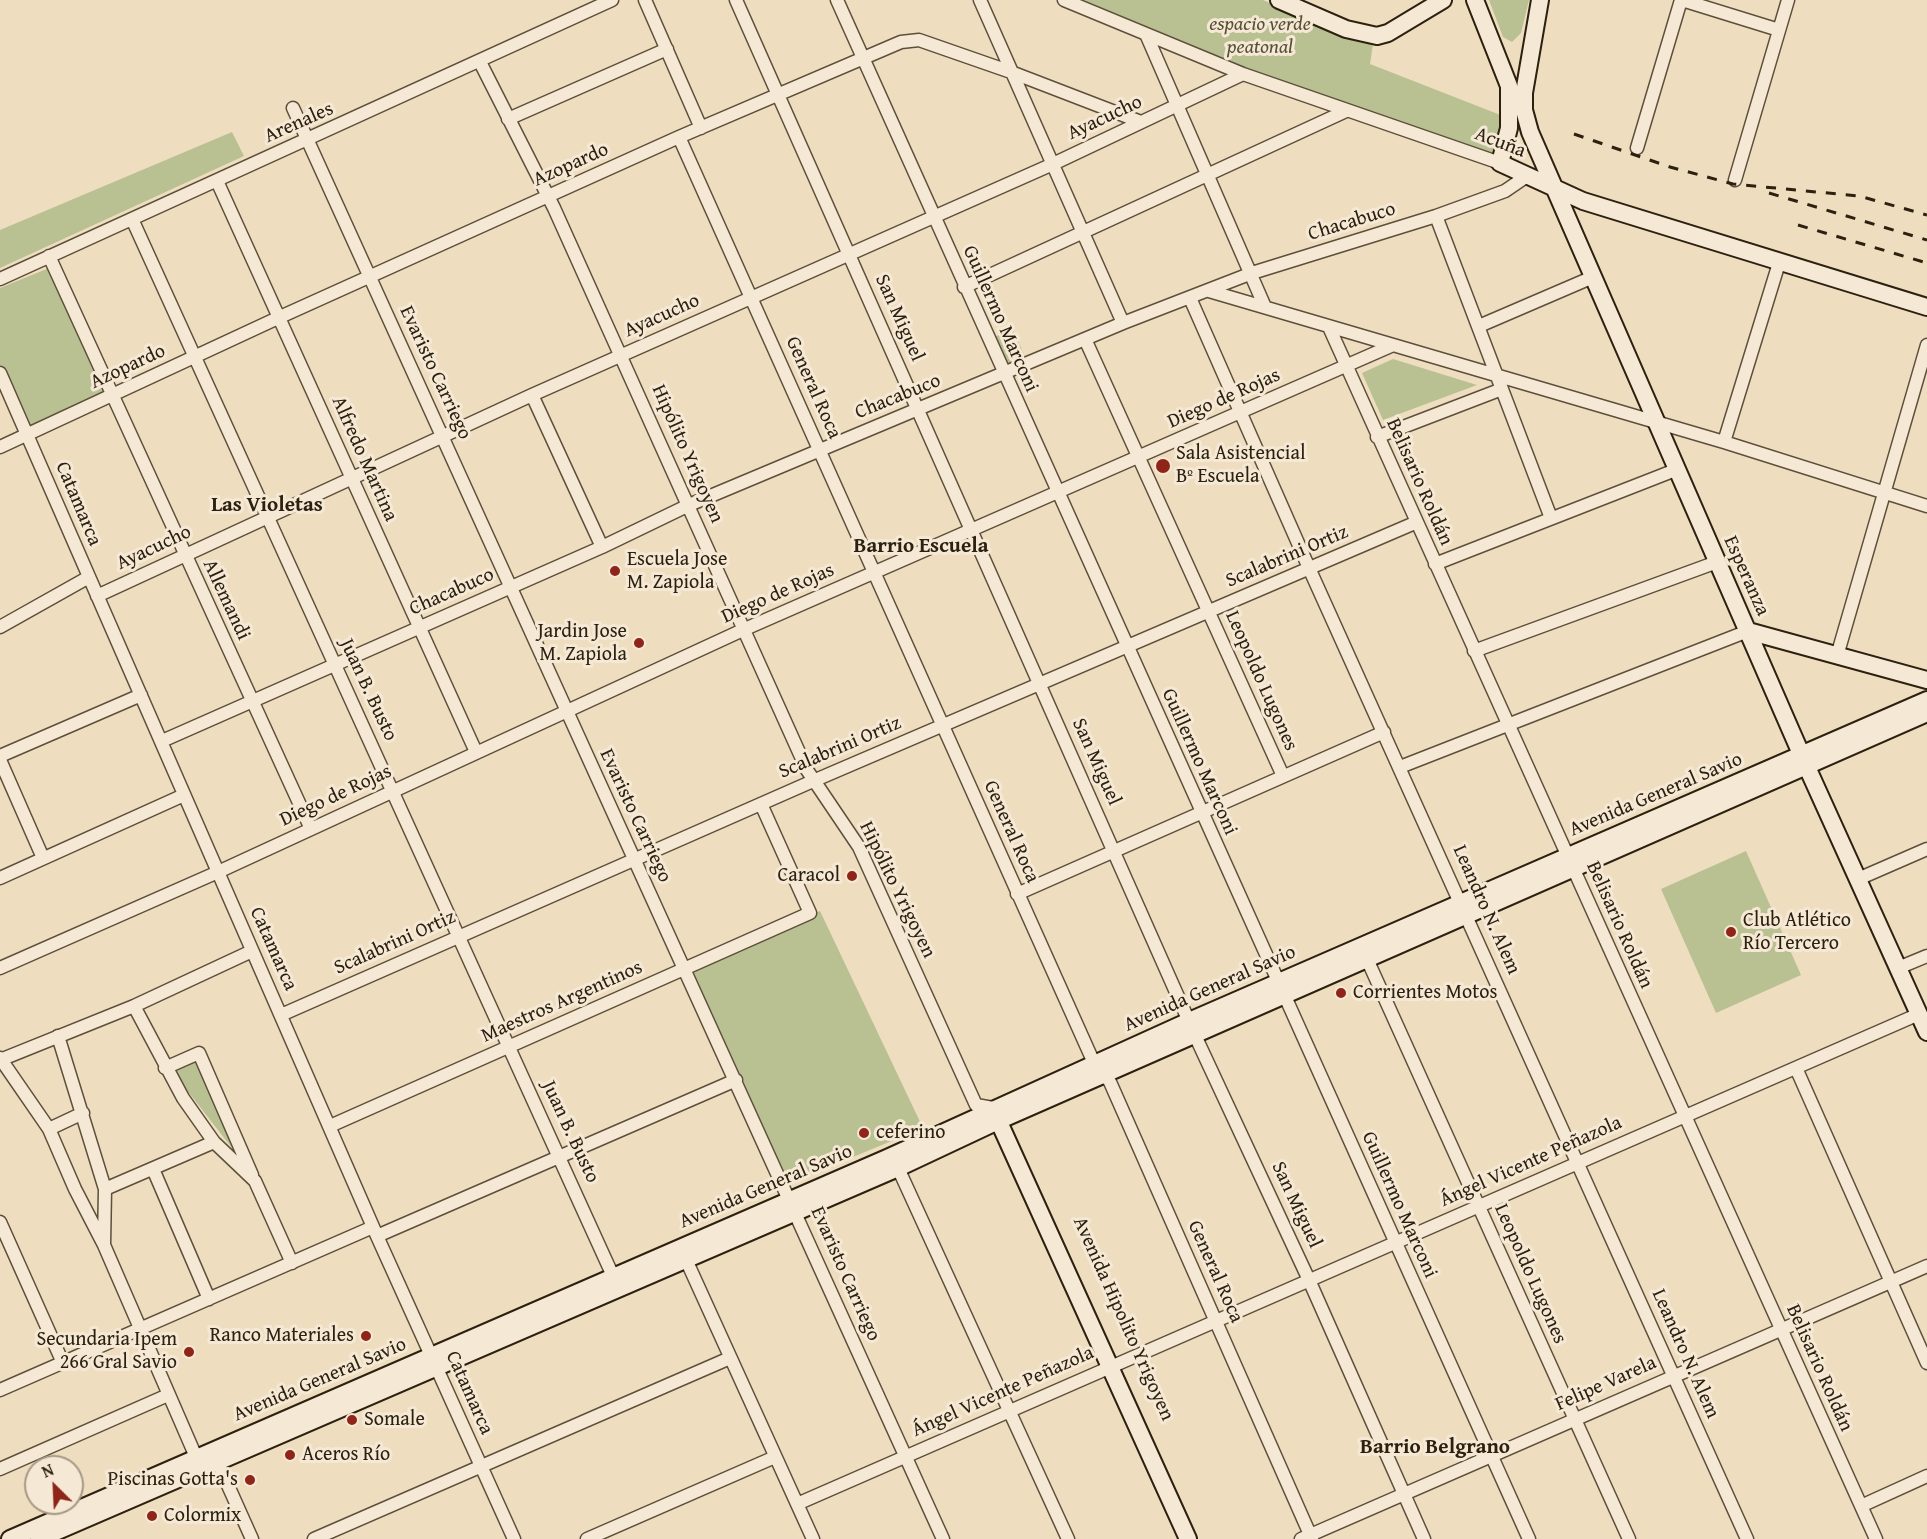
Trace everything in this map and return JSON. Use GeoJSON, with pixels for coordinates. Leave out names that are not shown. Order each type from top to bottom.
{"type":"FeatureCollection","features":[{"type":"Feature","properties":{"kind":"main road"},"geometry":{"type":"LineString","coordinates":[[1279,0],[1346,29],[1367,35],[1388,33],[1443,0]]}},
{"type":"Feature","properties":{"kind":"main road"},"geometry":{"type":"LineString","coordinates":[[1346,29],[1376,26],[1421,0]]}},
{"type":"Feature","properties":{"kind":"main road"},"geometry":{"type":"LineString","coordinates":[[1475,0],[1495,45],[1509,86],[1509,128],[1501,157]]}},
{"type":"Feature","properties":{"kind":"main road","name":"Esperanza"},"geometry":{"type":"LineString","coordinates":[[1540,0],[1524,102],[1539,153],[1804,761],[1927,1031]]}},
{"type":"Feature","properties":{"kind":"main road"},"geometry":{"type":"LineString","coordinates":[[1495,45],[1511,54],[1524,49],[1533,38]]}},
{"type":"Feature","properties":{"kind":"main road"},"geometry":{"type":"LineString","coordinates":[[1501,157],[1515,145],[1539,153],[1571,188],[1647,221]]}},
{"type":"Feature","properties":{"kind":"main road"},"geometry":{"type":"LineString","coordinates":[[1527,176],[1539,153]]}},
{"type":"Feature","properties":{"kind":"main road","name":"Acuña"},"geometry":{"type":"LineString","coordinates":[[1501,157],[1527,176],[1583,201],[1927,307]]}},
{"type":"Feature","properties":{"kind":"main road"},"geometry":{"type":"LineString","coordinates":[[1748,631],[1927,680]]}},
{"type":"Feature","properties":{"kind":"main road"},"geometry":{"type":"LineString","coordinates":[[1804,761],[1927,700]]}},
{"type":"Feature","properties":{"kind":"main road"},"geometry":{"type":"LineString","coordinates":[[1804,761],[1927,713]]}},
{"type":"Feature","properties":{"kind":"main road","name":"Avenida General Savio"},"geometry":{"type":"LineString","coordinates":[[10,1539],[196,1457],[434,1361],[1000,1116],[1192,1028],[1804,761]]}},
{"type":"Feature","properties":{"kind":"main road","name":"Avenida General Savio"},"geometry":{"type":"LineString","coordinates":[[1280,990],[1367,959],[1464,909]]}},
{"type":"Feature","properties":{"kind":"main road","name":"Avenida General Savio"},"geometry":{"type":"LineString","coordinates":[[792,1206],[898,1168],[1000,1116]]}},
{"type":"Feature","properties":{"kind":"main road","name":"Avenida Hipolito Yrigoyen"},"geometry":{"type":"LineString","coordinates":[[1000,1116],[1114,1365],[1198,1539]]}},
{"type":"Feature","properties":{"kind":"main road","name":"Avenida General Savio"},"geometry":{"type":"LineString","coordinates":[[39,1539],[218,1463],[613,1276],[683,1253]]}},
{"type":"Feature","properties":{"kind":"main road","name":"Avenida Hipolito Yrigoyen"},"geometry":{"type":"LineString","coordinates":[[1114,1365],[1188,1539]]}},
{"type":"Feature","properties":{"kind":"street","name":"Arenales"},"geometry":{"type":"LineString","coordinates":[[0,279],[612,0]]}},
{"type":"Feature","properties":{"kind":"street"},"geometry":{"type":"LineString","coordinates":[[645,0],[701,128]]}},
{"type":"Feature","properties":{"kind":"street","name":"San Miguel"},"geometry":{"type":"LineString","coordinates":[[736,0],[1192,1028],[1309,1280],[1424,1539]]}},
{"type":"Feature","properties":{"kind":"street","name":"Guillermo Marconi"},"geometry":{"type":"LineString","coordinates":[[837,0],[1280,990],[1529,1539]]}},
{"type":"Feature","properties":{"kind":"street"},"geometry":{"type":"LineString","coordinates":[[980,0],[1123,323]]}},
{"type":"Feature","properties":{"kind":"street","name":"Acuña"},"geometry":{"type":"LineString","coordinates":[[1064,0],[1243,74],[1346,111],[1501,157]]}},
{"type":"Feature","properties":{"kind":"street"},"geometry":{"type":"LineString","coordinates":[[1637,148],[1682,0],[1779,30]]}},
{"type":"Feature","properties":{"kind":"street"},"geometry":{"type":"LineString","coordinates":[[1735,180],[1788,0]]}},
{"type":"Feature","properties":{"kind":"street"},"geometry":{"type":"LineString","coordinates":[[1146,34],[1265,307]]}},
{"type":"Feature","properties":{"kind":"street","name":"Azopardo"},"geometry":{"type":"LineString","coordinates":[[0,447],[280,317],[547,197],[909,39],[1011,72],[1140,122]]}},
{"type":"Feature","properties":{"kind":"street"},"geometry":{"type":"LineString","coordinates":[[508,119],[667,48]]}},
{"type":"Feature","properties":{"kind":"street","name":"Hipólito Yrigoyen"},"geometry":{"type":"LineString","coordinates":[[480,62],[622,356],[813,781],[859,847],[976,1105],[1000,1116]]}},
{"type":"Feature","properties":{"kind":"street","name":"Ayacucho"},"geometry":{"type":"LineString","coordinates":[[97,596],[350,478],[1053,164],[1243,74]]}},
{"type":"Feature","properties":{"kind":"street","name":"Evaristo Carriego"},"geometry":{"type":"LineString","coordinates":[[293,108],[943,1539]]}},
{"type":"Feature","properties":{"kind":"street"},"geometry":{"type":"LineString","coordinates":[[964,287],[1346,111]]}},
{"type":"Feature","properties":{"kind":"street","name":"General Roca"},"geometry":{"type":"LineString","coordinates":[[679,138],[1017,894],[1216,1321],[1308,1538]]}},
{"type":"Feature","properties":{"kind":"street","name":"Chacabuco"},"geometry":{"type":"LineString","coordinates":[[162,741],[602,547],[689,505],[919,411],[1123,323],[1252,273],[1436,216],[1504,191],[1527,176]]}},
{"type":"Feature","properties":{"kind":"street","name":"Alfredo Martina"},"geometry":{"type":"LineString","coordinates":[[217,181],[280,317],[350,478],[477,752]]}},
{"type":"Feature","properties":{"kind":"street"},"geometry":{"type":"LineString","coordinates":[[1436,216],[1551,518]]}},
{"type":"Feature","properties":{"kind":"street","name":"Juan B. Busto"},"geometry":{"type":"LineString","coordinates":[[132,219],[613,1276]]}},
{"type":"Feature","properties":{"kind":"street","name":"Allemandi"},"geometry":{"type":"LineString","coordinates":[[49,256],[311,829]]}},
{"type":"Feature","properties":{"kind":"street"},"geometry":{"type":"LineString","coordinates":[[1724,442],[1779,263]]}},
{"type":"Feature","properties":{"kind":"street"},"geometry":{"type":"LineString","coordinates":[[1479,326],[1593,277]]}},
{"type":"Feature","properties":{"kind":"street"},"geometry":{"type":"LineString","coordinates":[[1209,291],[1724,442],[1927,506]]}},
{"type":"Feature","properties":{"kind":"street","name":"Leandro N. Alem"},"geometry":{"type":"LineString","coordinates":[[1190,298],[1309,568],[1747,1539]]}},
{"type":"Feature","properties":{"kind":"street","name":"Belisario Roldán"},"geometry":{"type":"LineString","coordinates":[[1329,327],[1874,1538]]}},
{"type":"Feature","properties":{"kind":"street","name":"Leopoldo Lugones"},"geometry":{"type":"LineString","coordinates":[[1085,339],[1283,776]]}},
{"type":"Feature","properties":{"kind":"street"},"geometry":{"type":"LineString","coordinates":[[1837,656],[1927,345]]}},
{"type":"Feature","properties":{"kind":"street","name":"Diego de Rojas"},"geometry":{"type":"LineString","coordinates":[[0,968],[218,872],[744,629],[1139,459],[1240,412],[1347,368],[1391,346]]}},
{"type":"Feature","properties":{"kind":"street","name":"Catamarca"},"geometry":{"type":"LineString","coordinates":[[0,373],[375,1231],[514,1539]]}},
{"type":"Feature","properties":{"kind":"street"},"geometry":{"type":"LineString","coordinates":[[1377,437],[1502,389]]}},
{"type":"Feature","properties":{"kind":"street"},"geometry":{"type":"LineString","coordinates":[[532,396],[602,547]]}},
{"type":"Feature","properties":{"kind":"street"},"geometry":{"type":"LineString","coordinates":[[1435,564],[1678,470]]}},
{"type":"Feature","properties":{"kind":"street","name":"Scalabrini Ortiz"},"geometry":{"type":"LineString","coordinates":[[281,1015],[813,781],[1417,522]]}},
{"type":"Feature","properties":{"kind":"street"},"geometry":{"type":"LineString","coordinates":[[1474,651],[1717,562]]}},
{"type":"Feature","properties":{"kind":"street"},"geometry":{"type":"LineString","coordinates":[[0,627],[89,577]]}},
{"type":"Feature","properties":{"kind":"street"},"geometry":{"type":"LineString","coordinates":[[1400,767],[1748,631]]}},
{"type":"Feature","properties":{"kind":"street"},"geometry":{"type":"LineString","coordinates":[[43,858],[0,758],[141,695]]}},
{"type":"Feature","properties":{"kind":"street"},"geometry":{"type":"LineString","coordinates":[[1017,894],[1200,811],[1384,732]]}},
{"type":"Feature","properties":{"kind":"street"},"geometry":{"type":"LineString","coordinates":[[0,878],[183,795]]}},
{"type":"Feature","properties":{"kind":"street","name":"Maestros Argentinos"},"geometry":{"type":"LineString","coordinates":[[330,1126],[810,913],[761,804]]}},
{"type":"Feature","properties":{"kind":"street"},"geometry":{"type":"LineString","coordinates":[[1858,879],[1927,849]]}},
{"type":"Feature","properties":{"kind":"street"},"geometry":{"type":"LineString","coordinates":[[196,1457],[104,1245],[75,1189],[49,1129],[0,1060],[134,1006],[252,951]]}},
{"type":"Feature","properties":{"kind":"street"},"geometry":{"type":"LineString","coordinates":[[1898,968],[1927,956]]}},
{"type":"Feature","properties":{"kind":"street","name":"Leopoldo Lugones"},"geometry":{"type":"LineString","coordinates":[[1367,959],[1629,1539]]}},
{"type":"Feature","properties":{"kind":"street"},"geometry":{"type":"LineString","coordinates":[[134,1006],[165,1068],[214,1142],[255,1181]]}},
{"type":"Feature","properties":{"kind":"street","name":"Ángel Vicente Peñazola"},"geometry":{"type":"LineString","coordinates":[[797,1504],[1919,1014]]}},
{"type":"Feature","properties":{"kind":"street"},"geometry":{"type":"LineString","coordinates":[[58,1036],[105,1189],[104,1245]]}},
{"type":"Feature","properties":{"kind":"street"},"geometry":{"type":"LineString","coordinates":[[165,1068],[200,1053],[292,1263]]}},
{"type":"Feature","properties":{"kind":"street"},"geometry":{"type":"LineString","coordinates":[[1796,1068],[1927,1363]]}},
{"type":"Feature","properties":{"kind":"street"},"geometry":{"type":"LineString","coordinates":[[0,1390],[292,1263],[559,1156],[736,1080]]}},
{"type":"Feature","properties":{"kind":"street"},"geometry":{"type":"LineString","coordinates":[[49,1129],[83,1113]]}},
{"type":"Feature","properties":{"kind":"street"},"geometry":{"type":"LineString","coordinates":[[105,1189],[214,1142]]}},
{"type":"Feature","properties":{"kind":"street"},"geometry":{"type":"LineString","coordinates":[[898,1168],[1068,1539]]}},
{"type":"Feature","properties":{"kind":"street"},"geometry":{"type":"LineString","coordinates":[[153,1169],[209,1299]]}},
{"type":"Feature","properties":{"kind":"street"},"geometry":{"type":"LineString","coordinates":[[0,1222],[63,1363]]}},
{"type":"Feature","properties":{"kind":"street"},"geometry":{"type":"LineString","coordinates":[[683,1253],[813,1539]]}},
{"type":"Feature","properties":{"kind":"street","name":"Felipe Varela"},"geometry":{"type":"LineString","coordinates":[[1308,1538],[1927,1266]]}},
{"type":"Feature","properties":{"kind":"street"},"geometry":{"type":"LineString","coordinates":[[314,1539],[730,1358]]}},
{"type":"Feature","properties":{"kind":"street"},"geometry":{"type":"LineString","coordinates":[[0,1469],[168,1395]]}},
{"type":"Feature","properties":{"kind":"street"},"geometry":{"type":"LineString","coordinates":[[587,1539],[775,1457]]}},
{"type":"Feature","properties":{"kind":"street"},"geometry":{"type":"LineString","coordinates":[[218,1463],[252,1539]]}},
{"type":"Feature","properties":{"kind":"street"},"geometry":{"type":"LineString","coordinates":[[1861,1506],[1927,1476]]}},
{"type":"Feature","properties":{"kind":"green space","name":"espacio verde peatonal"},"geometry":{"type":"Polygon","coordinates":[[[1080,0],[1263,0],[1341,35],[1373,44],[1370,64],[1503,116],[1496,158],[1228,63],[1189,44],[1080,0]]]}},
{"type":"Feature","properties":{"kind":"green space"},"geometry":{"type":"Polygon","coordinates":[[[1489,0],[1529,0],[1521,33],[1512,42],[1503,37],[1489,0]]]}},
{"type":"Feature","properties":{"kind":"green space"},"geometry":{"type":"Polygon","coordinates":[[[232,132],[244,156],[0,268],[0,230],[232,132]]]}},
{"type":"Feature","properties":{"kind":"green space"},"geometry":{"type":"Polygon","coordinates":[[[49,268],[109,393],[25,430],[0,373],[0,288],[49,268]]]}},
{"type":"Feature","properties":{"kind":"green space"},"geometry":{"type":"Polygon","coordinates":[[[1013,330],[1028,363],[1003,373],[988,339],[1013,330]]]}},
{"type":"Feature","properties":{"kind":"green space"},"geometry":{"type":"Polygon","coordinates":[[[1393,359],[1477,385],[1383,420],[1362,373],[1393,359]]]}},
{"type":"Feature","properties":{"kind":"green space","name":"Club Atlético Río Tercero"},"geometry":{"type":"Polygon","coordinates":[[[1746,851],[1801,975],[1716,1013],[1661,889],[1746,851]]]}},
{"type":"Feature","properties":{"kind":"green space"},"geometry":{"type":"Polygon","coordinates":[[[820,911],[923,1128],[783,1186],[685,969],[820,911]]]}},
{"type":"Feature","properties":{"kind":"green space"},"geometry":{"type":"Polygon","coordinates":[[[199,1060],[239,1157],[172,1071],[199,1060]]]}},
{"type":"Feature","properties":{"kind":"railway"},"geometry":{"type":"LineString","coordinates":[[1574,134],[1670,167],[1733,184],[1859,196],[1927,215]]}},
{"type":"Feature","properties":{"kind":"railway"},"geometry":{"type":"LineString","coordinates":[[1769,193],[1927,240]]}},
{"type":"Feature","properties":{"kind":"railway"},"geometry":{"type":"LineString","coordinates":[[1798,225],[1927,263]]}},
{"type":"Feature","properties":{"kind":"place","name":"Sala Asistencial Bº Escuela"},"geometry":{"type":"Point","coordinates":[1163,466]}},
{"type":"Feature","properties":{"kind":"place","name":"Escuela Jose M. Zapiola"},"geometry":{"type":"Point","coordinates":[615,571]}},
{"type":"Feature","properties":{"kind":"place","name":"Jardin Jose M. Zapiola"},"geometry":{"type":"Point","coordinates":[639,643]}},
{"type":"Feature","properties":{"kind":"place","name":"Caracol"},"geometry":{"type":"Point","coordinates":[852,876]}},
{"type":"Feature","properties":{"kind":"place","name":"Club Atlético Río Tercero"},"geometry":{"type":"Point","coordinates":[1731,932]}},
{"type":"Feature","properties":{"kind":"place","name":"Corrientes Motos"},"geometry":{"type":"Point","coordinates":[1341,993]}},
{"type":"Feature","properties":{"kind":"place","name":"ceferino"},"geometry":{"type":"Point","coordinates":[864,1133]}},
{"type":"Feature","properties":{"kind":"place","name":"Ranco Materiales"},"geometry":{"type":"Point","coordinates":[366,1336]}},
{"type":"Feature","properties":{"kind":"place","name":"Secundaria Ipem 266 Gral Savio"},"geometry":{"type":"Point","coordinates":[189,1352]}},
{"type":"Feature","properties":{"kind":"place","name":"Somale"},"geometry":{"type":"Point","coordinates":[352,1420]}},
{"type":"Feature","properties":{"kind":"place","name":"Aceros Río"},"geometry":{"type":"Point","coordinates":[290,1455]}},
{"type":"Feature","properties":{"kind":"place","name":"Piscinas Gotta's"},"geometry":{"type":"Point","coordinates":[250,1480]}},
{"type":"Feature","properties":{"kind":"place","name":"Colormix"},"geometry":{"type":"Point","coordinates":[152,1516]}},
{"type":"Feature","properties":{"kind":"district","name":"Las Violetas"},"geometry":{"type":"Point","coordinates":[267,506]}},
{"type":"Feature","properties":{"kind":"district","name":"Barrio Escuela"},"geometry":{"type":"Point","coordinates":[921,547]}},
{"type":"Feature","properties":{"kind":"district","name":"Barrio Belgrano"},"geometry":{"type":"Point","coordinates":[1435,1448]}}]}
